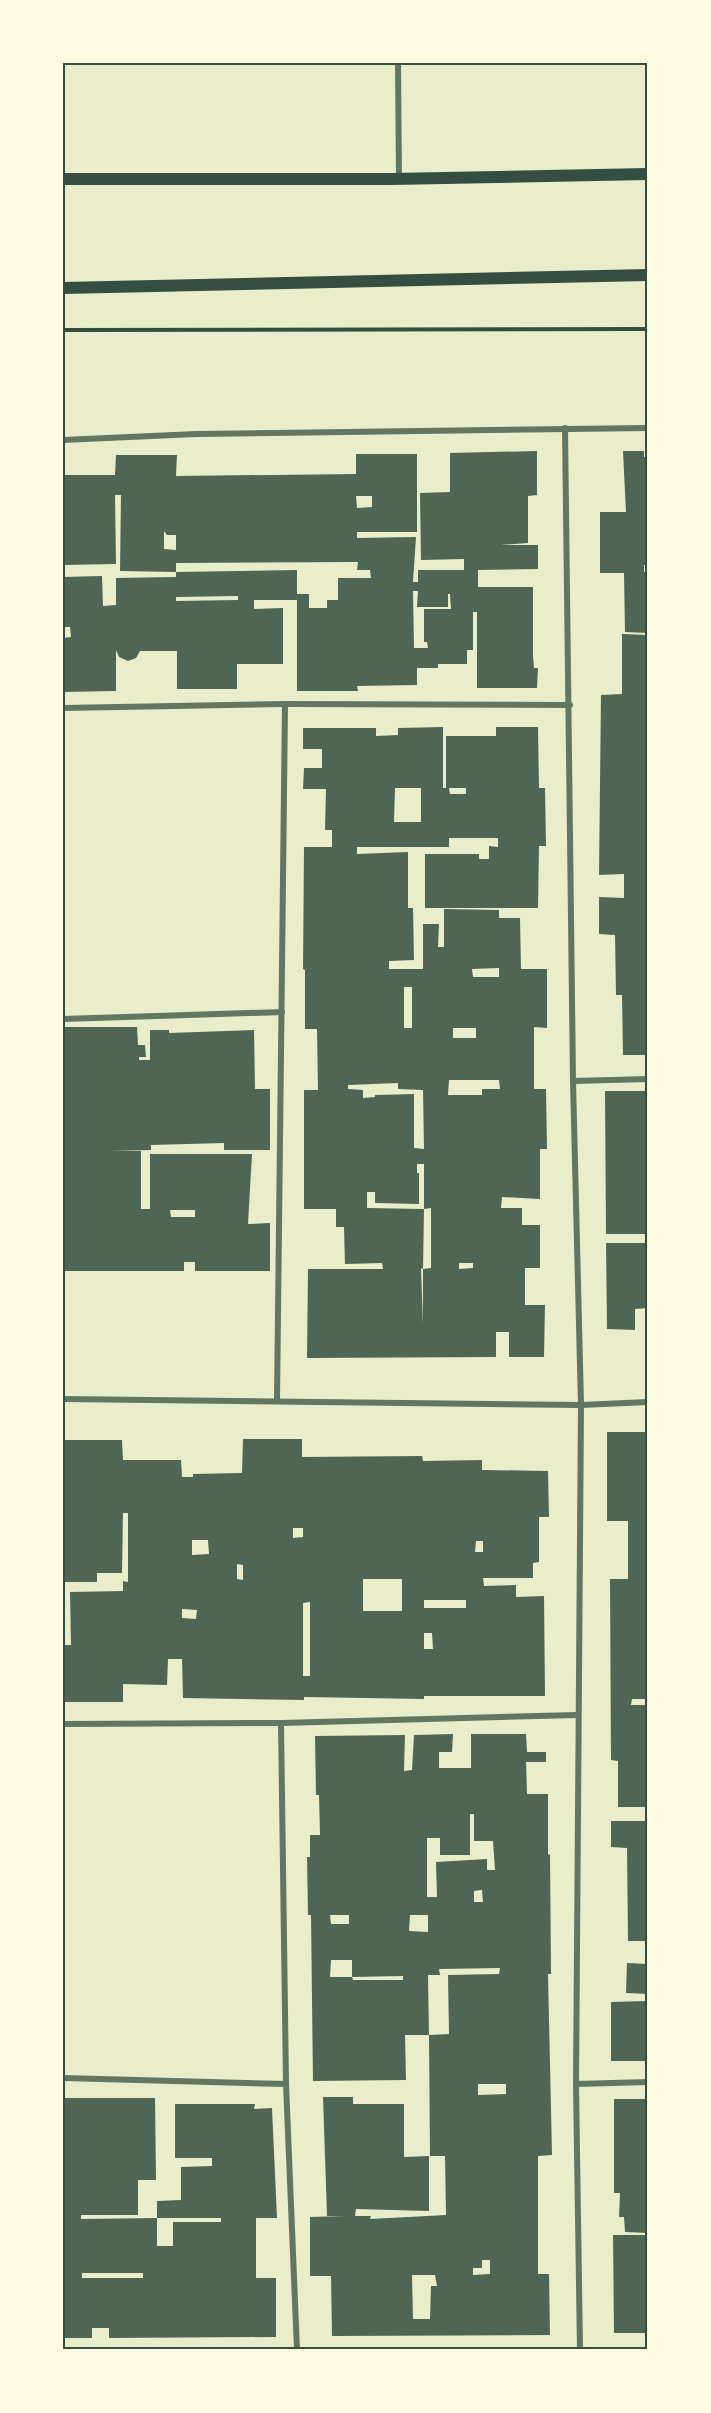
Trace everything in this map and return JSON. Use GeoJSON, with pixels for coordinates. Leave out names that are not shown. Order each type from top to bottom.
{"type":"FeatureCollection","features":[{"type":"Feature","properties":{"kind":"main road"},"geometry":{"type":"LineString","coordinates":[[63,179],[399,179],[648,174]]}},
{"type":"Feature","properties":{"kind":"main road"},"geometry":{"type":"LineString","coordinates":[[63,288],[648,275]]}},
{"type":"Feature","properties":{"kind":"street"},"geometry":{"type":"LineString","coordinates":[[398,63],[399,179]]}},
{"type":"Feature","properties":{"kind":"street"},"geometry":{"type":"LineString","coordinates":[[565,428],[573,1081],[581,1405],[576,2084],[580,2350]]}},
{"type":"Feature","properties":{"kind":"street"},"geometry":{"type":"LineString","coordinates":[[63,440],[196,434],[648,428]]}},
{"type":"Feature","properties":{"kind":"street"},"geometry":{"type":"LineString","coordinates":[[63,708],[285,704],[570,705]]}},
{"type":"Feature","properties":{"kind":"street"},"geometry":{"type":"LineString","coordinates":[[276,1401],[285,704]]}},
{"type":"Feature","properties":{"kind":"street"},"geometry":{"type":"LineString","coordinates":[[63,1018],[282,1012]]}},
{"type":"Feature","properties":{"kind":"street"},"geometry":{"type":"LineString","coordinates":[[573,1081],[648,1079]]}},
{"type":"Feature","properties":{"kind":"street"},"geometry":{"type":"LineString","coordinates":[[63,1399],[581,1405],[648,1402]]}},
{"type":"Feature","properties":{"kind":"street"},"geometry":{"type":"LineString","coordinates":[[63,1724],[281,1723],[578,1715]]}},
{"type":"Feature","properties":{"kind":"street"},"geometry":{"type":"LineString","coordinates":[[281,1723],[286,2084],[297,2350]]}},
{"type":"Feature","properties":{"kind":"street"},"geometry":{"type":"LineString","coordinates":[[63,2078],[286,2084]]}},
{"type":"Feature","properties":{"kind":"street"},"geometry":{"type":"LineString","coordinates":[[576,2084],[648,2082]]}},
{"type":"Feature","properties":{"kind":"path"},"geometry":{"type":"LineString","coordinates":[[63,330],[648,329]]}},
{"type":"Feature","properties":{"kind":"building"},"geometry":{"type":"Polygon","coordinates":[[[537,451],[537,495],[528,496],[528,543],[500,545],[538,545],[538,569],[478,570],[478,587],[533,587],[533,656],[534,668],[538,668],[537,688],[477,688],[477,612],[473,612],[473,650],[467,650],[467,664],[438,664],[438,668],[417,668],[417,685],[357,686],[358,691],[297,691],[297,600],[254,600],[254,609],[283,608],[283,664],[237,664],[237,689],[177,689],[177,651],[140,651],[136,658],[128,661],[119,657],[116,650],[116,691],[63,692],[63,638],[71,637],[70,627],[63,627],[63,577],[102,576],[103,606],[116,605],[116,578],[176,577],[176,572],[120,571],[121,495],[115,495],[116,564],[63,565],[63,475],[115,475],[116,455],[177,455],[176,476],[356,474],[356,454],[417,454],[417,532],[357,532],[357,538],[416,537],[413,582],[418,582],[418,570],[464,570],[464,559],[421,560],[420,493],[450,492],[450,453],[537,451]],[[356,496],[357,508],[372,507],[372,496],[356,496]],[[164,531],[164,549],[176,550],[176,535],[167,535],[164,531]],[[358,562],[176,563],[176,572],[297,570],[297,594],[309,594],[309,608],[327,608],[327,600],[338,600],[338,578],[371,578],[370,570],[357,570],[358,562]],[[413,591],[414,648],[428,648],[427,642],[424,642],[424,609],[451,609],[450,594],[448,594],[448,607],[417,607],[418,591],[413,591]],[[238,596],[176,597],[176,601],[238,600],[238,596]]]}},
{"type":"Feature","properties":{"kind":"building"},"geometry":{"type":"Polygon","coordinates":[[[623,451],[644,451],[644,457],[648,457],[648,565],[644,565],[644,572],[648,572],[648,633],[625,632],[624,573],[600,573],[600,512],[626,512],[623,451]]]}},
{"type":"Feature","properties":{"kind":"building"},"geometry":{"type":"Polygon","coordinates":[[[622,634],[648,635],[648,1055],[623,1055],[622,995],[616,995],[615,935],[599,934],[599,897],[624,898],[624,874],[599,875],[601,695],[622,694],[622,634]]]}},
{"type":"Feature","properties":{"kind":"building"},"geometry":{"type":"Polygon","coordinates":[[[443,727],[443,788],[446,788],[446,736],[496,736],[496,727],[538,727],[539,788],[545,788],[546,846],[539,846],[538,908],[425,908],[425,854],[479,854],[479,859],[489,859],[489,846],[498,847],[498,838],[449,838],[449,847],[357,847],[357,854],[408,852],[408,908],[413,908],[414,960],[389,961],[389,969],[423,969],[423,924],[439,924],[438,947],[444,947],[444,909],[499,910],[499,918],[520,918],[521,969],[547,969],[547,1028],[534,1027],[534,1089],[546,1089],[547,1149],[540,1149],[540,1199],[502,1197],[501,1208],[522,1208],[522,1225],[540,1225],[540,1268],[525,1268],[525,1305],[545,1305],[544,1357],[509,1357],[509,1332],[496,1332],[496,1357],[307,1358],[308,1269],[383,1269],[382,1263],[345,1264],[344,1227],[336,1227],[336,1209],[304,1209],[304,1090],[318,1090],[317,1029],[305,1029],[304,847],[332,847],[332,830],[325,830],[326,789],[303,789],[304,768],[322,768],[322,749],[303,749],[303,728],[376,728],[376,736],[398,735],[398,728],[443,727]],[[395,788],[394,822],[421,822],[421,788],[395,788]],[[449,788],[450,794],[466,794],[466,788],[449,788]],[[499,968],[472,969],[473,977],[499,977],[499,968]],[[404,987],[404,1028],[412,1028],[412,987],[404,987]],[[453,1028],[453,1038],[476,1038],[476,1028],[453,1028]],[[449,1080],[448,1095],[482,1095],[482,1089],[500,1089],[499,1080],[449,1080]],[[398,1083],[348,1085],[348,1089],[363,1090],[363,1098],[375,1097],[375,1095],[414,1094],[414,1148],[424,1149],[423,1090],[398,1089],[398,1083]],[[417,1164],[419,1204],[375,1203],[375,1192],[367,1192],[367,1208],[424,1209],[424,1164],[417,1164]],[[431,1208],[424,1209],[423,1269],[431,1268],[431,1208]],[[459,1263],[459,1269],[473,1268],[473,1263],[459,1263]],[[421,1268],[423,1324],[423,1269],[421,1268]]]}},
{"type":"Feature","properties":{"kind":"building"},"geometry":{"type":"Polygon","coordinates":[[[63,1027],[137,1027],[138,1045],[145,1045],[146,1057],[139,1057],[139,1060],[150,1060],[150,1030],[169,1030],[169,1033],[254,1030],[255,1089],[270,1089],[270,1150],[224,1150],[224,1143],[151,1145],[151,1150],[111,1151],[141,1151],[141,1209],[150,1209],[150,1154],[252,1154],[248,1224],[270,1223],[270,1271],[195,1271],[195,1262],[184,1262],[184,1271],[63,1271],[63,1027]],[[170,1210],[171,1217],[195,1217],[195,1210],[170,1210]]]}},
{"type":"Feature","properties":{"kind":"building"},"geometry":{"type":"Polygon","coordinates":[[[605,1091],[648,1091],[648,1234],[606,1234],[605,1091]]]}},
{"type":"Feature","properties":{"kind":"building"},"geometry":{"type":"Polygon","coordinates":[[[606,1243],[648,1243],[648,1308],[635,1309],[635,1330],[607,1329],[606,1243]]]}},
{"type":"Feature","properties":{"kind":"building"},"geometry":{"type":"Polygon","coordinates":[[[607,1432],[648,1432],[648,1699],[632,1699],[631,1705],[648,1705],[648,1807],[618,1807],[618,1761],[611,1760],[610,1579],[628,1579],[628,1521],[607,1521],[607,1432]]]}},
{"type":"Feature","properties":{"kind":"building"},"geometry":{"type":"Polygon","coordinates":[[[243,1439],[302,1439],[302,1457],[422,1456],[423,1461],[482,1460],[482,1470],[548,1471],[549,1517],[539,1517],[539,1562],[533,1563],[533,1578],[483,1578],[484,1586],[516,1585],[516,1597],[544,1596],[545,1696],[424,1696],[424,1699],[304,1697],[304,1700],[183,1698],[182,1659],[168,1659],[167,1685],[123,1684],[123,1702],[63,1702],[63,1645],[71,1645],[70,1592],[123,1591],[123,1581],[128,1582],[128,1513],[123,1513],[122,1573],[97,1573],[97,1582],[63,1582],[63,1440],[122,1440],[123,1460],[181,1460],[182,1477],[193,1477],[193,1474],[242,1473],[243,1439]],[[293,1528],[293,1538],[303,1537],[303,1528],[293,1528]],[[192,1540],[192,1555],[209,1554],[208,1540],[192,1540]],[[476,1541],[475,1552],[483,1552],[483,1541],[476,1541]],[[237,1564],[237,1579],[243,1580],[243,1565],[237,1564]],[[363,1579],[363,1611],[402,1611],[402,1579],[363,1579]],[[424,1600],[424,1608],[466,1608],[466,1600],[424,1600]],[[310,1602],[303,1603],[303,1676],[310,1676],[310,1602]],[[182,1609],[182,1618],[196,1619],[197,1610],[182,1609]],[[424,1633],[424,1649],[433,1649],[432,1633],[424,1633]]]}},
{"type":"Feature","properties":{"kind":"building"},"geometry":{"type":"Polygon","coordinates":[[[453,1734],[452,1752],[439,1752],[439,1768],[471,1768],[471,1734],[526,1734],[527,1752],[546,1752],[546,1762],[526,1762],[527,1794],[548,1794],[551,1974],[548,1974],[552,2155],[538,2156],[538,2274],[549,2274],[550,2335],[332,2336],[331,2276],[310,2276],[310,2217],[345,2216],[327,2216],[323,2097],[353,2097],[353,2104],[404,2104],[404,2157],[429,2156],[429,2211],[356,2209],[355,2216],[371,2216],[370,2219],[446,2215],[445,2156],[430,2156],[429,2035],[405,2035],[406,2080],[313,2081],[311,1915],[308,1915],[307,1857],[310,1857],[310,1835],[320,1835],[319,1795],[316,1795],[315,1736],[405,1735],[404,1771],[412,1770],[414,1735],[453,1734]],[[470,1814],[470,1855],[440,1855],[440,1838],[427,1838],[427,1897],[437,1897],[436,1862],[487,1859],[487,1870],[495,1870],[493,1841],[474,1841],[474,1814],[470,1814]],[[482,1890],[474,1891],[474,1902],[483,1902],[482,1890]],[[330,1915],[331,1924],[349,1924],[349,1915],[330,1915]],[[410,1915],[409,1931],[428,1932],[428,1915],[410,1915]],[[331,1960],[330,1977],[352,1977],[352,1960],[331,1960]],[[500,1968],[439,1969],[440,1975],[428,1975],[429,2035],[449,2034],[448,1975],[499,1974],[500,1968]],[[403,1976],[352,1977],[353,1980],[403,1980],[403,1976]],[[478,2084],[478,2095],[506,2094],[506,2084],[478,2084]],[[482,2260],[482,2268],[473,2268],[473,2275],[490,2274],[490,2260],[482,2260]],[[412,2275],[413,2319],[430,2319],[431,2286],[437,2286],[435,2275],[412,2275]]]}},
{"type":"Feature","properties":{"kind":"building"},"geometry":{"type":"Polygon","coordinates":[[[611,1821],[648,1821],[648,1941],[628,1941],[627,1848],[611,1847],[611,1821]]]}},
{"type":"Feature","properties":{"kind":"building"},"geometry":{"type":"Polygon","coordinates":[[[627,1963],[648,1964],[648,1994],[626,1993],[627,1963]]]}},
{"type":"Feature","properties":{"kind":"building"},"geometry":{"type":"Polygon","coordinates":[[[648,2001],[648,2061],[611,2061],[611,2002],[648,2001]]]}},
{"type":"Feature","properties":{"kind":"building"},"geometry":{"type":"Polygon","coordinates":[[[63,2098],[155,2098],[156,2180],[138,2180],[138,2215],[81,2215],[81,2219],[157,2218],[157,2201],[181,2200],[181,2167],[212,2166],[212,2158],[175,2158],[175,2104],[255,2104],[254,2109],[272,2108],[277,2218],[256,2218],[256,2278],[276,2278],[276,2337],[109,2338],[109,2328],[92,2328],[92,2338],[63,2338],[63,2098]],[[157,2218],[157,2246],[173,2246],[173,2222],[221,2222],[221,2218],[157,2218]],[[82,2273],[82,2278],[143,2278],[143,2273],[82,2273]]]}},
{"type":"Feature","properties":{"kind":"building"},"geometry":{"type":"Polygon","coordinates":[[[614,2099],[648,2099],[648,2233],[625,2232],[624,2217],[619,2217],[620,2193],[614,2193],[614,2099]]]}},
{"type":"Feature","properties":{"kind":"building"},"geometry":{"type":"Polygon","coordinates":[[[613,2235],[648,2235],[648,2333],[614,2333],[613,2235]]]}}]}
